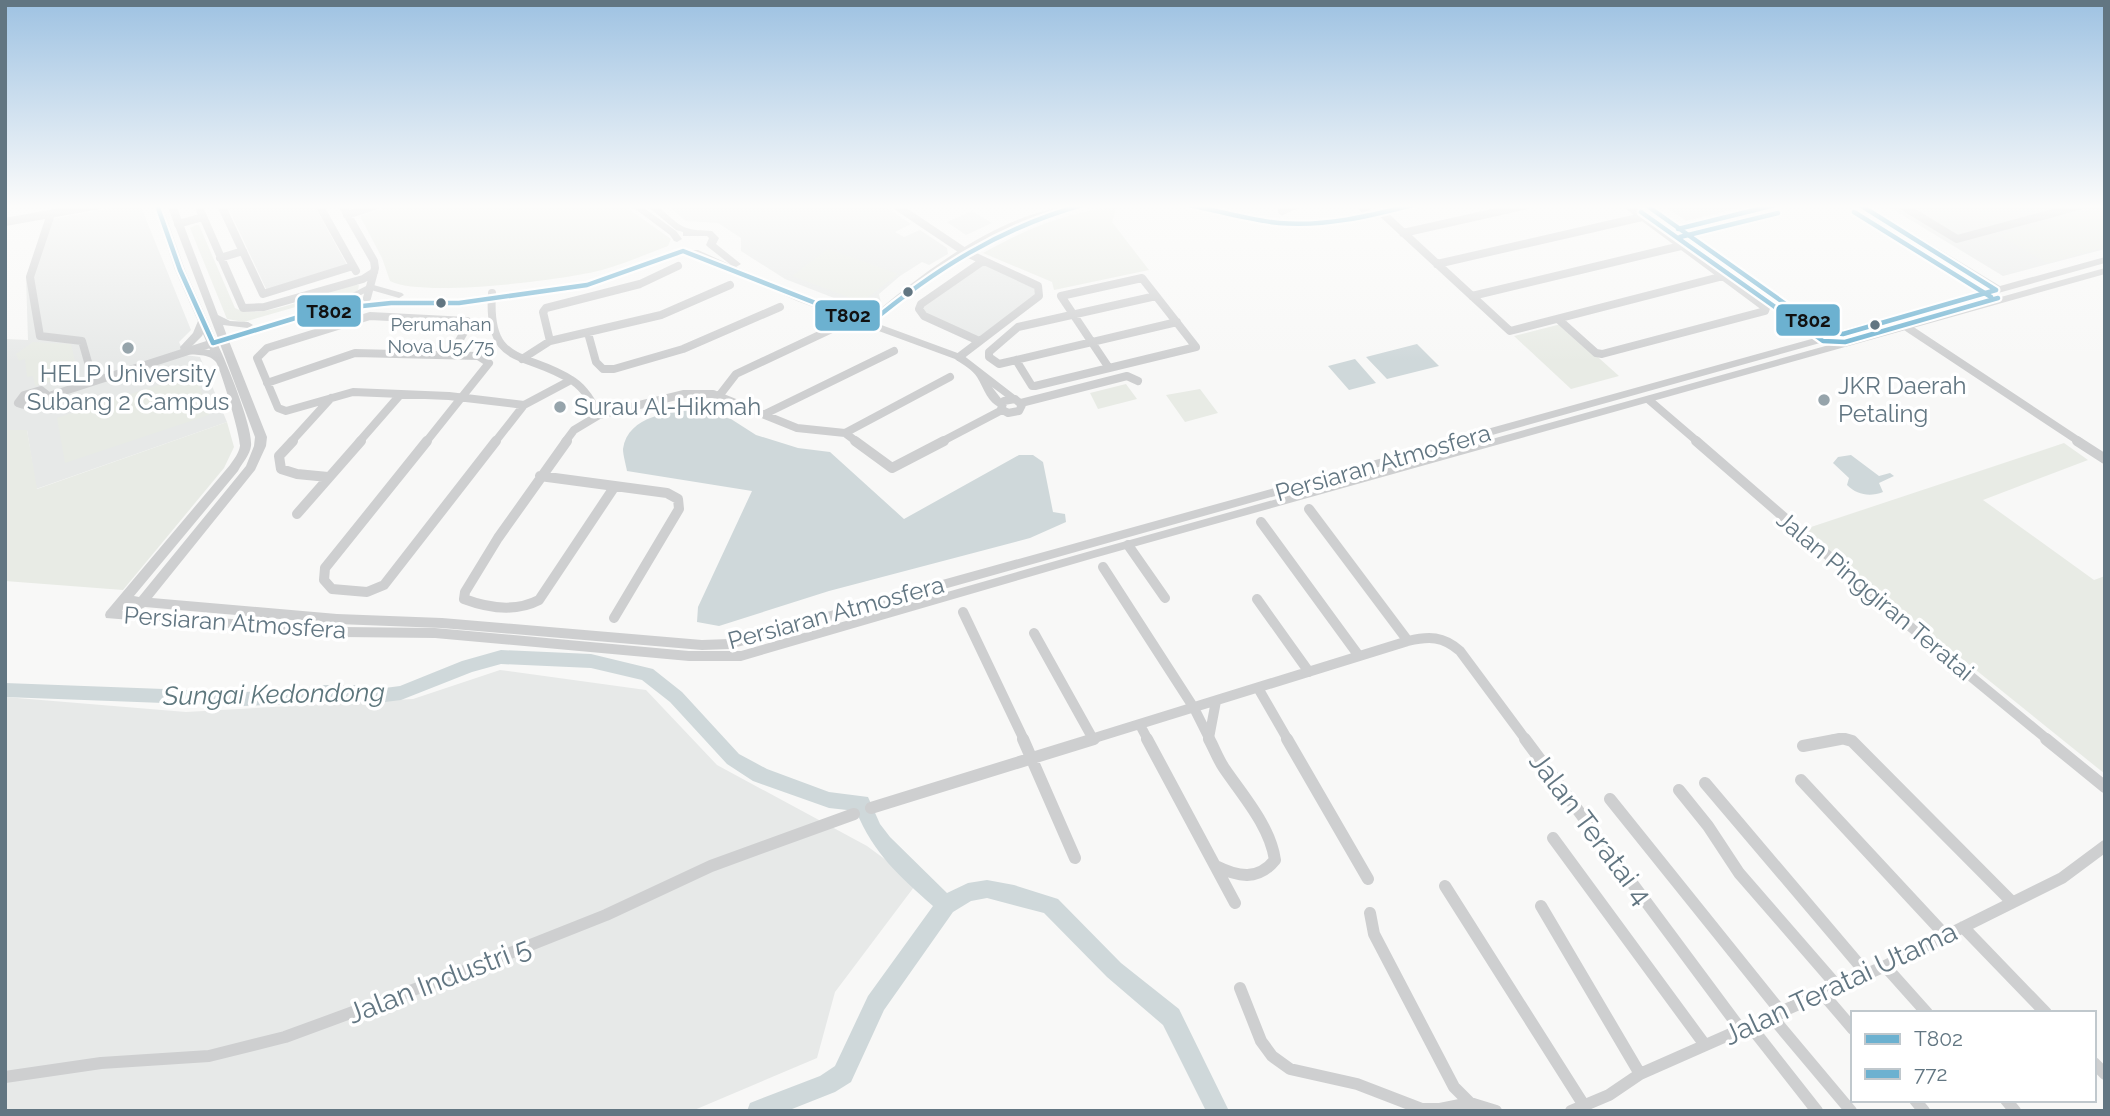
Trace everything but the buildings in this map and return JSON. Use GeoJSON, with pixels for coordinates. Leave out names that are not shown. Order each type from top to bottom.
{"type":"FeatureCollection","features":[{"type":"Feature","properties":{"kind":"street"},"geometry":{"type":"LineString","coordinates":[[37,257],[30,277],[40,336],[82,341],[92,376]]}},
{"type":"Feature","properties":{"kind":"street"},"geometry":{"type":"LineString","coordinates":[[129,617],[251,467],[261,437],[226,358],[212,340],[175,257]]}},
{"type":"Feature","properties":{"kind":"street"},"geometry":{"type":"LineString","coordinates":[[124,600],[234,468],[245,450],[224,336],[192,257]]}},
{"type":"Feature","properties":{"kind":"street"},"geometry":{"type":"LineString","coordinates":[[223,257],[220,258],[240,304],[249,309],[351,282],[374,272]]}},
{"type":"Feature","properties":{"kind":"street"},"geometry":{"type":"LineString","coordinates":[[246,257],[263,294],[353,266]]}},
{"type":"Feature","properties":{"kind":"street"},"geometry":{"type":"LineString","coordinates":[[348,257],[358,275]]}},
{"type":"Feature","properties":{"kind":"street"},"geometry":{"type":"LineString","coordinates":[[372,257],[374,272],[369,293],[371,302],[391,303],[459,303],[492,296],[587,285],[652,257]]}},
{"type":"Feature","properties":{"kind":"street"},"geometry":{"type":"LineString","coordinates":[[705,257],[755,279]]}},
{"type":"Feature","properties":{"kind":"street"},"geometry":{"type":"LineString","coordinates":[[727,257],[755,279],[800,299],[960,357],[1018,401],[1022,407],[1019,411],[1008,413],[1001,408],[982,376]]}},
{"type":"Feature","properties":{"kind":"street"},"geometry":{"type":"LineString","coordinates":[[960,357],[1040,294],[1035,284],[975,257]]}},
{"type":"Feature","properties":{"kind":"street"},"geometry":{"type":"LineString","coordinates":[[1429,257],[1510,331],[1739,272]]}},
{"type":"Feature","properties":{"kind":"street"},"geometry":{"type":"LineString","coordinates":[[1437,264],[1467,257]]}},
{"type":"Feature","properties":{"kind":"street"},"geometry":{"type":"LineString","coordinates":[[1472,296],[1635,257]]}},
{"type":"Feature","properties":{"kind":"street"},"geometry":{"type":"LineString","coordinates":[[1558,319],[1596,353],[1602,354],[1765,311],[1766,308],[1697,257]]}},
{"type":"Feature","properties":{"kind":"street"},"geometry":{"type":"LineString","coordinates":[[1718,257],[1817,329],[1843,334]]}},
{"type":"Feature","properties":{"kind":"street"},"geometry":{"type":"LineString","coordinates":[[1948,257],[2004,290],[2068,282]]}},
{"type":"Feature","properties":{"kind":"street"},"geometry":{"type":"LineString","coordinates":[[1953,257],[2004,290]]}},
{"type":"Feature","properties":{"kind":"street"},"geometry":{"type":"LineString","coordinates":[[869,324],[919,281],[955,258],[979,259]]}},
{"type":"Feature","properties":{"kind":"street"},"geometry":{"type":"LineString","coordinates":[[979,259],[921,304],[919,309],[924,316],[979,341]]}},
{"type":"Feature","properties":{"kind":"street","name":"Persiaran Atmosfera"},"geometry":{"type":"LineString","coordinates":[[2105,260],[1815,342],[1773,359],[1649,400],[741,656],[689,656],[435,633],[342,632],[111,615],[124,600],[337,619],[454,624],[702,645],[730,644],[1773,359],[1908,328],[2105,271]]}},
{"type":"Feature","properties":{"kind":"street"},"geometry":{"type":"LineString","coordinates":[[550,341],[543,312],[546,308],[640,284],[678,266]]}},
{"type":"Feature","properties":{"kind":"street"},"geometry":{"type":"LineString","coordinates":[[1016,360],[1032,386],[1111,370],[1196,347],[1139,277],[1062,293],[1111,370]]}},
{"type":"Feature","properties":{"kind":"street"},"geometry":{"type":"LineString","coordinates":[[351,282],[360,282],[369,293]]}},
{"type":"Feature","properties":{"kind":"street"},"geometry":{"type":"LineString","coordinates":[[522,359],[550,341],[661,315],[730,285]]}},
{"type":"Feature","properties":{"kind":"street"},"geometry":{"type":"LineString","coordinates":[[1967,309],[1995,300],[2004,290]]}},
{"type":"Feature","properties":{"kind":"street"},"geometry":{"type":"LineString","coordinates":[[164,356],[92,376],[45,394],[164,356],[249,328],[292,312],[369,293],[492,296]]}},
{"type":"Feature","properties":{"kind":"street"},"geometry":{"type":"LineString","coordinates":[[492,296],[491,323],[495,338],[504,348],[522,359],[571,380],[586,394],[599,415]]}},
{"type":"Feature","properties":{"kind":"street"},"geometry":{"type":"LineString","coordinates":[[1156,296],[1018,327],[989,352],[989,357],[999,364],[1177,322]]}},
{"type":"Feature","properties":{"kind":"street"},"geometry":{"type":"LineString","coordinates":[[216,317],[228,324],[249,328],[319,312],[391,303]]}},
{"type":"Feature","properties":{"kind":"street"},"geometry":{"type":"LineString","coordinates":[[1943,305],[1910,319],[1908,328],[2105,459]]}},
{"type":"Feature","properties":{"kind":"street"},"geometry":{"type":"LineString","coordinates":[[588,333],[596,362],[603,369],[614,369],[684,349],[780,307]]}},
{"type":"Feature","properties":{"kind":"street"},"geometry":{"type":"LineString","coordinates":[[844,315],[886,309]]}},
{"type":"Feature","properties":{"kind":"street"},"geometry":{"type":"LineString","coordinates":[[886,309],[884,318],[894,332]]}},
{"type":"Feature","properties":{"kind":"street"},"geometry":{"type":"LineString","coordinates":[[451,355],[468,325],[467,321],[363,317],[262,350],[257,358],[278,408],[286,411],[353,392],[461,397],[524,405]]}},
{"type":"Feature","properties":{"kind":"street"},"geometry":{"type":"LineString","coordinates":[[185,349],[198,334],[203,321]]}},
{"type":"Feature","properties":{"kind":"street"},"geometry":{"type":"LineString","coordinates":[[226,358],[249,328]]}},
{"type":"Feature","properties":{"kind":"street"},"geometry":{"type":"LineString","coordinates":[[719,396],[726,383],[736,374],[832,329]]}},
{"type":"Feature","properties":{"kind":"street"},"geometry":{"type":"LineString","coordinates":[[1815,342],[1819,338],[1817,329]]}},
{"type":"Feature","properties":{"kind":"street"},"geometry":{"type":"LineString","coordinates":[[185,349],[226,358]]}},
{"type":"Feature","properties":{"kind":"street"},"geometry":{"type":"LineString","coordinates":[[765,414],[894,351]]}},
{"type":"Feature","properties":{"kind":"street"},"geometry":{"type":"LineString","coordinates":[[267,383],[355,353],[483,357],[489,363],[325,568],[326,586],[367,592],[384,585],[524,405],[571,380]]}},
{"type":"Feature","properties":{"kind":"street"},"geometry":{"type":"LineString","coordinates":[[615,486],[536,603],[520,607],[477,603],[464,599],[465,592],[540,476],[574,430],[599,415],[684,394],[705,393],[719,396],[797,428],[845,433],[892,468],[1001,408],[1007,400],[1018,401],[1127,376],[1138,382]]}},
{"type":"Feature","properties":{"kind":"street"},"geometry":{"type":"LineString","coordinates":[[845,433],[950,377]]}},
{"type":"Feature","properties":{"kind":"street"},"geometry":{"type":"LineString","coordinates":[[297,514],[400,395]]}},
{"type":"Feature","properties":{"kind":"street"},"geometry":{"type":"LineString","coordinates":[[328,477],[288,472],[282,469],[278,461],[279,456],[332,397]]}},
{"type":"Feature","properties":{"kind":"street","name":"Jalan Pinggiran Teratai"},"geometry":{"type":"LineString","coordinates":[[1649,400],[1915,632],[2105,787]]}},
{"type":"Feature","properties":{"kind":"street"},"geometry":{"type":"LineString","coordinates":[[297,408],[313,418]]}},
{"type":"Feature","properties":{"kind":"street"},"geometry":{"type":"LineString","coordinates":[[540,476],[667,493],[678,499],[679,509],[614,618]]}},
{"type":"Feature","properties":{"kind":"street"},"geometry":{"type":"LineString","coordinates":[[871,807],[1408,641],[1309,509]]}},
{"type":"Feature","properties":{"kind":"street"},"geometry":{"type":"LineString","coordinates":[[1261,522],[1359,656]]}},
{"type":"Feature","properties":{"kind":"street"},"geometry":{"type":"LineString","coordinates":[[1128,545],[1165,598]]}},
{"type":"Feature","properties":{"kind":"street"},"geometry":{"type":"LineString","coordinates":[[1103,567],[1194,708],[1223,767],[1242,791],[1273,847],[1276,859],[1260,874],[1248,877],[1235,875],[1216,866]]}},
{"type":"Feature","properties":{"kind":"street"},"geometry":{"type":"LineString","coordinates":[[1257,599],[1309,672]]}},
{"type":"Feature","properties":{"kind":"street"},"geometry":{"type":"LineString","coordinates":[[963,612],[1032,758],[1075,858]]}},
{"type":"Feature","properties":{"kind":"street"},"geometry":{"type":"LineString","coordinates":[[1034,633],[1093,740]]}},
{"type":"Feature","properties":{"kind":"street","name":"Jalan Teratai 4"},"geometry":{"type":"LineString","coordinates":[[1408,641],[1432,634],[1446,639],[1460,651],[1746,1029],[1817,1111]]}},
{"type":"Feature","properties":{"kind":"street"},"geometry":{"type":"LineString","coordinates":[[1258,688],[1368,879]]}},
{"type":"Feature","properties":{"kind":"street"},"geometry":{"type":"LineString","coordinates":[[1209,738],[1216,701]]}},
{"type":"Feature","properties":{"kind":"street"},"geometry":{"type":"LineString","coordinates":[[1140,724],[1235,903]]}},
{"type":"Feature","properties":{"kind":"street"},"geometry":{"type":"LineString","coordinates":[[1803,746],[1849,739],[2012,902]]}},
{"type":"Feature","properties":{"kind":"street"},"geometry":{"type":"LineString","coordinates":[[1801,780],[1946,936]]}},
{"type":"Feature","properties":{"kind":"street"},"geometry":{"type":"LineString","coordinates":[[1705,783],[1867,974]]}},
{"type":"Feature","properties":{"kind":"street"},"geometry":{"type":"LineString","coordinates":[[1679,790],[1708,826],[1739,873],[1838,987]]}},
{"type":"Feature","properties":{"kind":"street"},"geometry":{"type":"LineString","coordinates":[[1610,799],[1851,1111]]}},
{"type":"Feature","properties":{"kind":"street","name":"Jalan Industri 5"},"geometry":{"type":"LineString","coordinates":[[5,1077],[101,1063],[209,1056],[285,1037],[470,969],[606,915],[711,866],[854,814]]}},
{"type":"Feature","properties":{"kind":"street"},"geometry":{"type":"LineString","coordinates":[[1553,838],[1705,1045]]}},
{"type":"Feature","properties":{"kind":"street","name":"Jalan Teratai Utama"},"geometry":{"type":"LineString","coordinates":[[1571,1111],[1609,1095],[1640,1074],[1746,1029],[1946,936],[2062,878],[2105,846]]}},
{"type":"Feature","properties":{"kind":"street"},"geometry":{"type":"LineString","coordinates":[[1445,886],[1585,1107]]}},
{"type":"Feature","properties":{"kind":"street"},"geometry":{"type":"LineString","coordinates":[[1541,906],[1640,1074]]}},
{"type":"Feature","properties":{"kind":"street"},"geometry":{"type":"LineString","coordinates":[[1370,913],[1374,934],[1454,1087],[1469,1103],[1496,1111]]}},
{"type":"Feature","properties":{"kind":"street"},"geometry":{"type":"LineString","coordinates":[[1963,927],[2044,1011]]}},
{"type":"Feature","properties":{"kind":"street"},"geometry":{"type":"LineString","coordinates":[[1885,966],[1925,1011]]}},
{"type":"Feature","properties":{"kind":"street"},"geometry":{"type":"LineString","coordinates":[[1240,988],[1252,1027],[1263,1045],[1273,1058],[1300,1074],[1356,1084],[1420,1109],[1445,1110],[1469,1103]]}},
{"type":"Feature","properties":{"kind":"street"},"geometry":{"type":"LineString","coordinates":[[1823,994],[1851,1027]]}},
{"type":"Feature","properties":{"kind":"shaded area","name":"HELP University Subang 2 Campus"},"geometry":{"type":"Polygon","coordinates":[[[33,257],[161,257],[191,330],[179,342],[185,355],[200,357],[227,422],[36,489],[27,430],[5,430],[5,339],[28,340],[26,277],[33,257]]]}},
{"type":"Feature","properties":{"kind":"shaded area"},"geometry":{"type":"Polygon","coordinates":[[[202,257],[213,257],[235,308],[246,312],[275,309],[339,288],[359,285],[358,290],[350,296],[299,306],[244,322],[227,319],[202,257]]]}},
{"type":"Feature","properties":{"kind":"shaded area"},"geometry":{"type":"Polygon","coordinates":[[[251,257],[343,257],[347,265],[267,291],[251,257]]]}},
{"type":"Feature","properties":{"kind":"shaded area"},"geometry":{"type":"Polygon","coordinates":[[[639,257],[583,274],[461,288],[407,286],[390,281],[382,258],[639,257]]]}},
{"type":"Feature","properties":{"kind":"shaded area"},"geometry":{"type":"Polygon","coordinates":[[[751,257],[943,257],[929,265],[922,262],[900,276],[879,294],[881,303],[875,308],[865,310],[785,279],[751,257]]]}},
{"type":"Feature","properties":{"kind":"shaded area"},"geometry":{"type":"Polygon","coordinates":[[[817,257],[851,257],[898,274],[862,302],[792,276],[817,257]]]}},
{"type":"Feature","properties":{"kind":"shaded area"},"geometry":{"type":"Polygon","coordinates":[[[993,257],[1139,257],[1149,270],[1054,290],[1052,282],[993,257]]]}},
{"type":"Feature","properties":{"kind":"shaded area"},"geometry":{"type":"Polygon","coordinates":[[[1972,257],[2074,257],[2003,276],[1972,257]]]}},
{"type":"Feature","properties":{"kind":"shaded area"},"geometry":{"type":"Polygon","coordinates":[[[2038,257],[2069,257],[2048,263],[2038,257]]]}},
{"type":"Feature","properties":{"kind":"shaded area"},"geometry":{"type":"Polygon","coordinates":[[[983,264],[1034,287],[1036,295],[978,338],[928,315],[923,310],[925,304],[983,264]]]}},
{"type":"Feature","properties":{"kind":"shaded area"},"geometry":{"type":"Polygon","coordinates":[[[1561,324],[1619,376],[1571,389],[1514,336],[1561,324]]]}},
{"type":"Feature","properties":{"kind":"shaded area"},"geometry":{"type":"Polygon","coordinates":[[[33,342],[71,344],[78,374],[35,386],[33,376],[27,377],[25,359],[19,361],[16,354],[33,342]]]}},
{"type":"Feature","properties":{"kind":"shaded area"},"geometry":{"type":"Polygon","coordinates":[[[1417,344],[1439,366],[1387,379],[1366,357],[1417,344]]]}},
{"type":"Feature","properties":{"kind":"shaded area"},"geometry":{"type":"Polygon","coordinates":[[[1355,359],[1376,383],[1349,390],[1328,366],[1355,359]]]}},
{"type":"Feature","properties":{"kind":"shaded area"},"geometry":{"type":"Polygon","coordinates":[[[195,373],[209,415],[65,463],[57,418],[195,373]]]}},
{"type":"Feature","properties":{"kind":"shaded area"},"geometry":{"type":"Polygon","coordinates":[[[1126,384],[1137,399],[1098,409],[1090,393],[1126,384]]]}},
{"type":"Feature","properties":{"kind":"shaded area"},"geometry":{"type":"Polygon","coordinates":[[[1200,389],[1218,413],[1185,422],[1166,395],[1200,389]]]}},
{"type":"Feature","properties":{"kind":"shaded area"},"geometry":{"type":"Polygon","coordinates":[[[697,410],[731,419],[756,435],[798,448],[830,452],[904,519],[1019,455],[1033,455],[1043,462],[1053,512],[1065,514],[1066,522],[1030,538],[829,591],[719,626],[697,622],[698,607],[752,491],[627,471],[623,449],[633,429],[642,422],[664,414],[697,410]]]}},
{"type":"Feature","properties":{"kind":"shaded area"},"geometry":{"type":"Polygon","coordinates":[[[227,422],[234,447],[224,468],[123,590],[5,581],[5,430],[27,430],[37,489],[227,422]]]}},
{"type":"Feature","properties":{"kind":"shaded area"},"geometry":{"type":"Polygon","coordinates":[[[2064,443],[2088,460],[1983,500],[2094,580],[2105,576],[2105,774],[1802,530],[2064,443]]]}},
{"type":"Feature","properties":{"kind":"shaded area"},"geometry":{"type":"Polygon","coordinates":[[[1851,455],[1879,476],[1890,473],[1894,476],[1879,483],[1883,492],[1864,494],[1847,485],[1849,478],[1833,463],[1838,457],[1851,455]]]}},
{"type":"Feature","properties":{"kind":"shaded area"},"geometry":{"type":"Polygon","coordinates":[[[500,670],[646,690],[717,765],[867,846],[917,883],[835,992],[817,1058],[692,1111],[5,1111],[5,697],[186,712],[413,699],[500,670]]]}},
{"type":"Feature","properties":{"kind":"waterway","name":"Sungai Kedondong"},"geometry":{"type":"LineString","coordinates":[[5,690],[243,699],[294,697],[322,692],[354,692],[377,696],[401,693],[468,666],[501,657],[591,661],[647,674],[676,697],[733,759],[760,775],[829,800],[861,803],[873,829],[891,853],[946,905]]}},
{"type":"Feature","properties":{"kind":"waterway","name":"Sungai Kedondong"},"geometry":{"type":"LineString","coordinates":[[946,905],[968,892],[987,889],[1051,906],[1114,970],[1171,1017],[1218,1111]]}},
{"type":"Feature","properties":{"kind":"waterway"},"geometry":{"type":"LineString","coordinates":[[758,1111],[827,1084],[843,1074],[876,1003],[946,905]]}},
{"type":"Feature","properties":{"kind":"transit line","name":"T802"},"geometry":{"type":"LineString","coordinates":[[175,257],[213,343],[302,316],[343,308],[391,303],[459,303],[587,285],[666,257]]}},
{"type":"Feature","properties":{"kind":"transit line","name":"T802"},"geometry":{"type":"LineString","coordinates":[[698,257],[869,324],[917,285],[958,257]]}},
{"type":"Feature","properties":{"kind":"transit line","name":"772"},"geometry":{"type":"LineString","coordinates":[[1705,257],[1823,341],[1845,342],[1998,298]]}},
{"type":"Feature","properties":{"kind":"transit line","name":"T802"},"geometry":{"type":"LineString","coordinates":[[1719,257],[1825,332],[1843,334],[1996,290]]}},
{"type":"Feature","properties":{"kind":"transit line","name":"772"},"geometry":{"type":"LineString","coordinates":[[1927,257],[1991,297]]}},
{"type":"Feature","properties":{"kind":"transit line","name":"T802"},"geometry":{"type":"LineString","coordinates":[[1943,257],[1996,290]]}},
{"type":"Feature","properties":{"kind":"place","name":"Perumahan Nova U5/75"},"geometry":{"type":"Point","coordinates":[441,303]}},
{"type":"Feature","properties":{"kind":"place","name":"HELP University Subang 2 Campus"},"geometry":{"type":"Point","coordinates":[128,348]}},
{"type":"Feature","properties":{"kind":"place","name":"JKR Daerah Petaling"},"geometry":{"type":"Point","coordinates":[1824,400]}},
{"type":"Feature","properties":{"kind":"place","name":"Surau Al-Hikmah"},"geometry":{"type":"Point","coordinates":[560,407]}}]}
